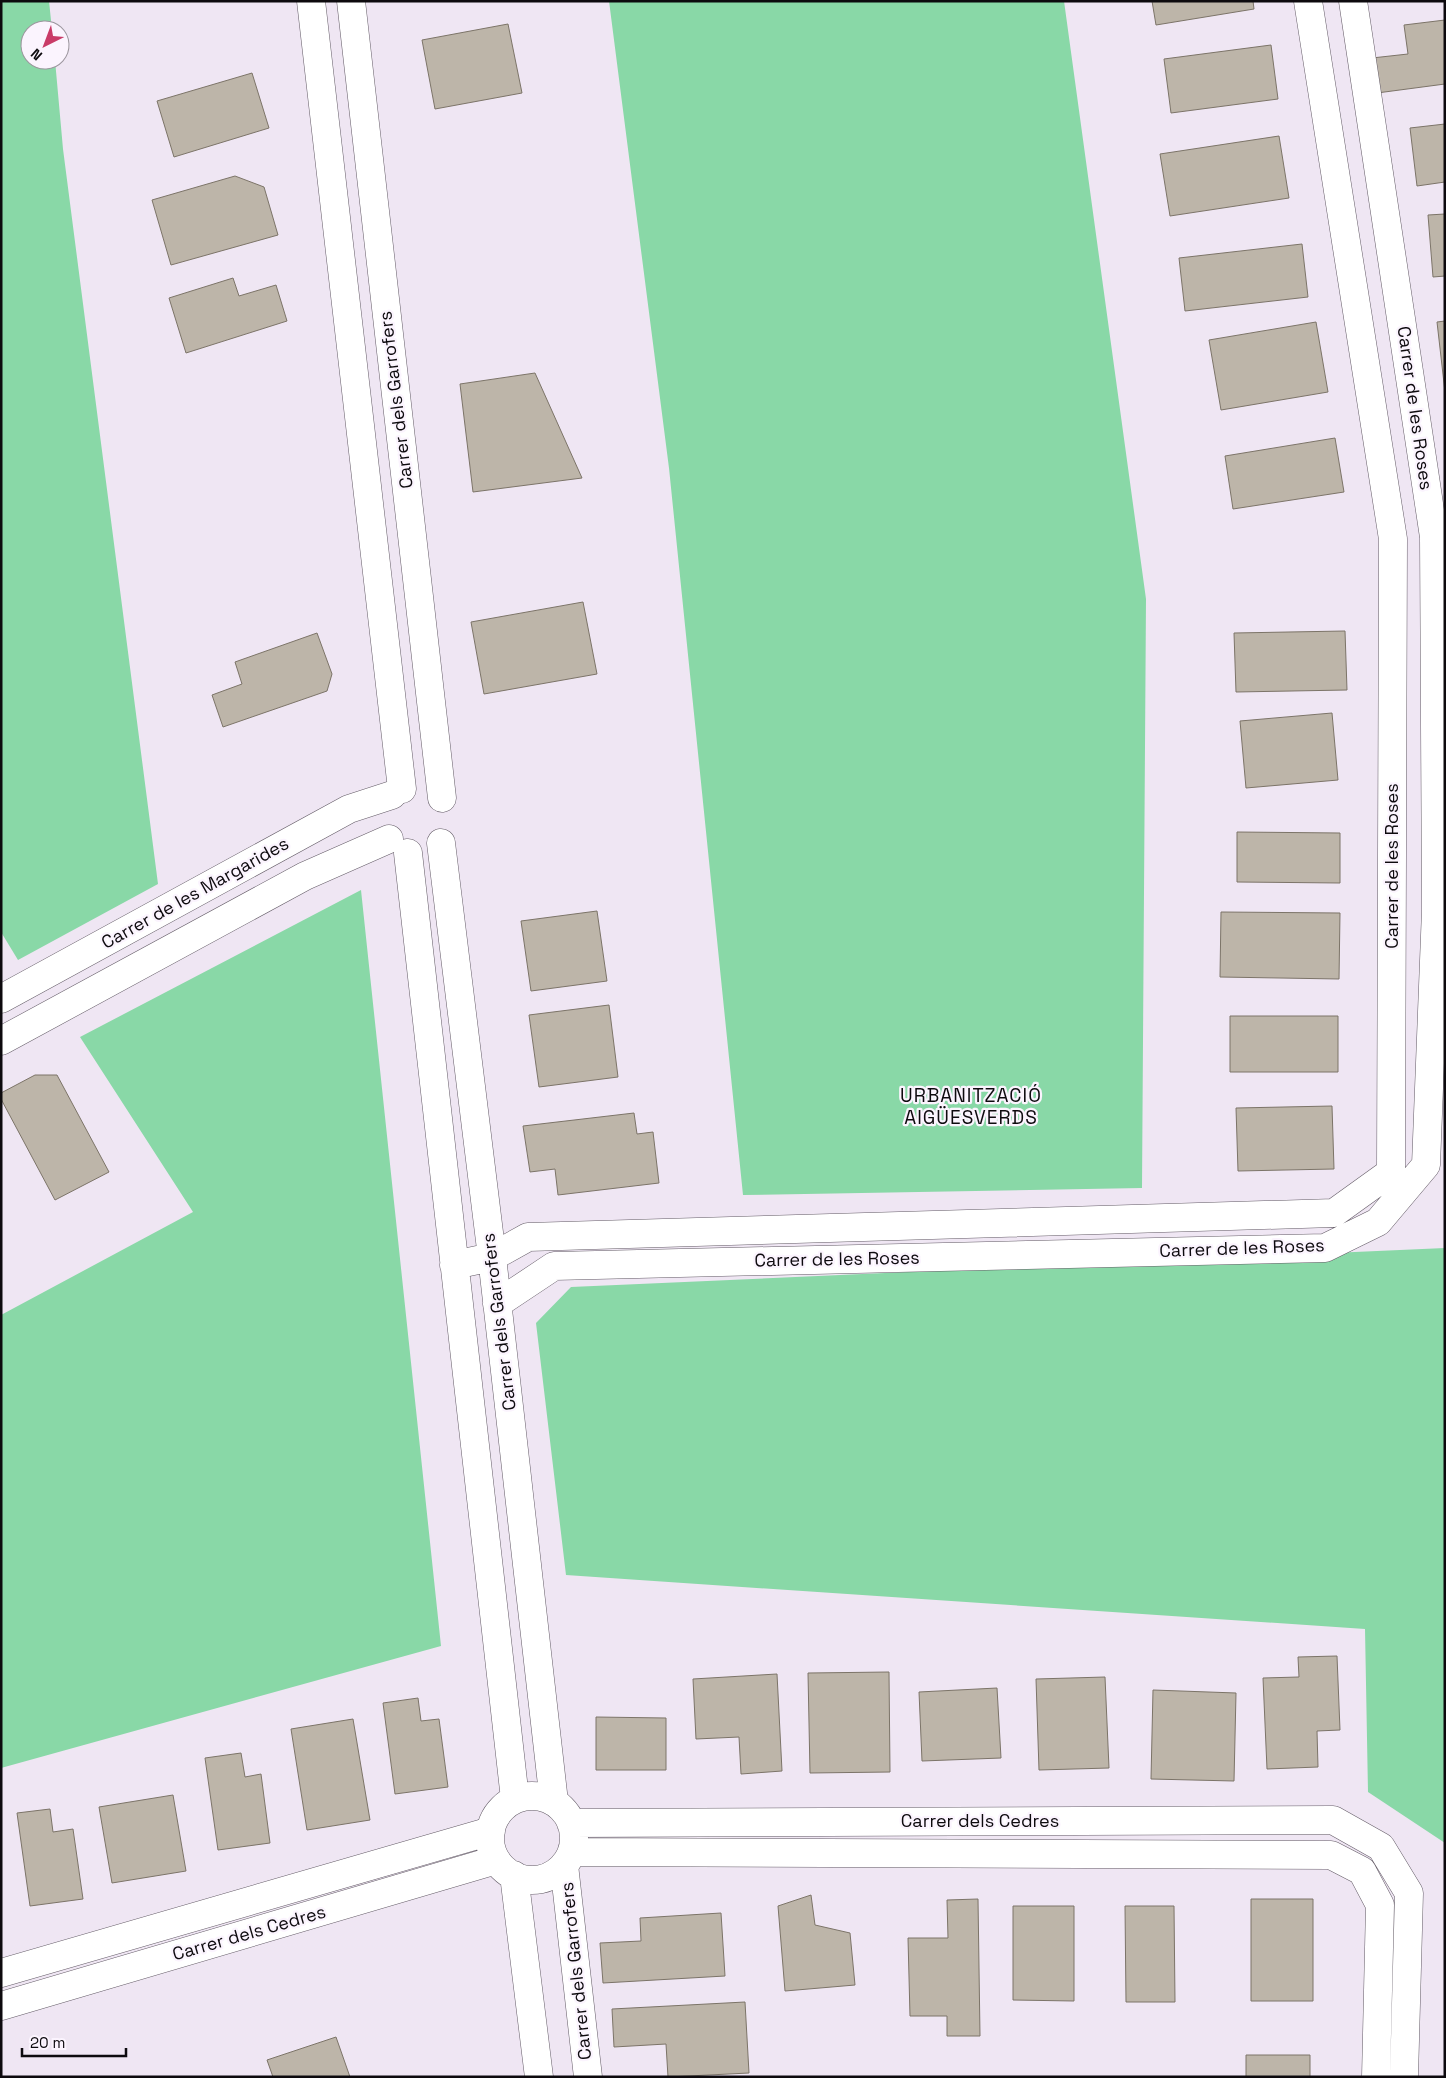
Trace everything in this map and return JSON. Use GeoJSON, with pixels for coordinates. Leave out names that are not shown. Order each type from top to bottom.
{"type":"FeatureCollection","features":[{"type":"Feature","properties":{"kind":"street"},"geometry":{"type":"LineString","coordinates":[[311,1],[397,792]]}},
{"type":"Feature","properties":{"kind":"street","name":"Carrer dels Garrofers"},"geometry":{"type":"LineString","coordinates":[[350,1],[442,798]]}},
{"type":"Feature","properties":{"kind":"street","name":"Carrer de les Roses"},"geometry":{"type":"LineString","coordinates":[[454,1265],[492,1257],[528,1237],[1334,1213],[1391,1172],[1392,539],[1308,1]]}},
{"type":"Feature","properties":{"kind":"street","name":"Carrer de les Roses"},"geometry":{"type":"LineString","coordinates":[[497,1304],[554,1266],[1325,1248],[1378,1222],[1426,1165],[1436,910],[1434,537],[1353,1]]}},
{"type":"Feature","properties":{"kind":"street"},"geometry":{"type":"LineString","coordinates":[[410,786],[422,786],[433,790],[442,798],[448,808],[450,819],[448,833],[441,843],[432,850],[420,854],[398,846],[383,827],[383,815],[386,805],[397,792],[410,786]]}},
{"type":"Feature","properties":{"kind":"street","name":"Carrer de les Margarides"},"geometry":{"type":"LineString","coordinates":[[1,999],[350,809],[397,792]]}},
{"type":"Feature","properties":{"kind":"street","name":"Carrer dels Garrofers"},"geometry":{"type":"LineString","coordinates":[[441,843],[492,1257],[554,1802]]}},
{"type":"Feature","properties":{"kind":"street","name":"Carrer de les Margarides"},"geometry":{"type":"LineString","coordinates":[[1,1041],[305,876],[398,846]]}},
{"type":"Feature","properties":{"kind":"street","name":"Carrer dels Garrofers"},"geometry":{"type":"LineString","coordinates":[[398,846],[454,1265],[515,1799]]}},
{"type":"Feature","properties":{"kind":"street"},"geometry":{"type":"LineString","coordinates":[[505,1867],[528,1879],[542,1878],[553,1874],[568,1859],[574,1837],[571,1823],[564,1810],[554,1802],[540,1796],[525,1796],[515,1799],[503,1807],[495,1818],[491,1831],[491,1846],[505,1867],[539,2077]]}},
{"type":"Feature","properties":{"kind":"street","name":"Carrer dels Cedres"},"geometry":{"type":"LineString","coordinates":[[571,1823],[1333,1820],[1381,1847],[1409,1893],[1404,2077]]}},
{"type":"Feature","properties":{"kind":"street","name":"Carrer dels Cedres"},"geometry":{"type":"LineString","coordinates":[[1,1973],[491,1831]]}},
{"type":"Feature","properties":{"kind":"street","name":"Carrer dels Cedres"},"geometry":{"type":"LineString","coordinates":[[568,1859],[1331,1855],[1362,1871],[1380,1905],[1376,2077]]}},
{"type":"Feature","properties":{"kind":"street","name":"Carrer dels Garrofers"},"geometry":{"type":"LineString","coordinates":[[568,1859],[588,2077]]}},
{"type":"Feature","properties":{"kind":"street","name":"Carrer dels Cedres"},"geometry":{"type":"LineString","coordinates":[[1,2006],[505,1867]]}},
{"type":"Feature","properties":{"kind":"green space"},"geometry":{"type":"Polygon","coordinates":[[[1,1],[49,1],[51,20],[20,20],[20,70],[56,70],[63,149],[158,884],[18,960],[1,932],[1,1]]]}},
{"type":"Feature","properties":{"kind":"green space"},"geometry":{"type":"Polygon","coordinates":[[[609,1],[1064,1],[1146,599],[1142,1188],[743,1195],[669,468],[609,1]]]}},
{"type":"Feature","properties":{"kind":"green space"},"geometry":{"type":"Polygon","coordinates":[[[361,890],[441,1646],[1,1768],[1,1315],[193,1212],[80,1037],[361,890]]]}},
{"type":"Feature","properties":{"kind":"green space"},"geometry":{"type":"Polygon","coordinates":[[[1445,1248],[1445,1843],[1368,1792],[1365,1629],[566,1575],[536,1323],[571,1287],[1445,1248]]]}},
{"type":"Feature","properties":{"kind":"building"},"geometry":{"type":"Polygon","coordinates":[[[1152,1],[1253,1],[1254,9],[1156,25],[1152,1]]]}},
{"type":"Feature","properties":{"kind":"building"},"geometry":{"type":"Polygon","coordinates":[[[1445,20],[1445,84],[1377,93],[1372,58],[1408,54],[1404,25],[1445,20]]]}},
{"type":"Feature","properties":{"kind":"building"},"geometry":{"type":"Polygon","coordinates":[[[508,24],[522,93],[435,109],[422,40],[508,24]]]}},
{"type":"Feature","properties":{"kind":"building"},"geometry":{"type":"Polygon","coordinates":[[[1271,45],[1278,99],[1171,113],[1164,59],[1271,45]]]}},
{"type":"Feature","properties":{"kind":"building"},"geometry":{"type":"Polygon","coordinates":[[[252,73],[269,128],[174,157],[157,101],[252,73]]]}},
{"type":"Feature","properties":{"kind":"building"},"geometry":{"type":"Polygon","coordinates":[[[1445,124],[1445,182],[1417,186],[1410,128],[1445,124]]]}},
{"type":"Feature","properties":{"kind":"building"},"geometry":{"type":"Polygon","coordinates":[[[1279,136],[1289,198],[1170,216],[1160,154],[1279,136]]]}},
{"type":"Feature","properties":{"kind":"building"},"geometry":{"type":"Polygon","coordinates":[[[235,176],[264,187],[278,235],[171,265],[152,200],[235,176]]]}},
{"type":"Feature","properties":{"kind":"building"},"geometry":{"type":"Polygon","coordinates":[[[1445,214],[1445,276],[1433,277],[1428,215],[1445,214]]]}},
{"type":"Feature","properties":{"kind":"building"},"geometry":{"type":"Polygon","coordinates":[[[1302,244],[1308,297],[1185,311],[1179,258],[1302,244]]]}},
{"type":"Feature","properties":{"kind":"building"},"geometry":{"type":"Polygon","coordinates":[[[233,278],[239,296],[276,285],[287,321],[186,353],[169,298],[233,278]]]}},
{"type":"Feature","properties":{"kind":"building"},"geometry":{"type":"Polygon","coordinates":[[[1445,321],[1445,392],[1437,322],[1445,321]]]}},
{"type":"Feature","properties":{"kind":"building"},"geometry":{"type":"Polygon","coordinates":[[[1316,322],[1328,392],[1221,410],[1209,340],[1316,322]]]}},
{"type":"Feature","properties":{"kind":"building"},"geometry":{"type":"Polygon","coordinates":[[[535,373],[582,478],[473,492],[460,384],[535,373]]]}},
{"type":"Feature","properties":{"kind":"building"},"geometry":{"type":"Polygon","coordinates":[[[1335,438],[1344,492],[1233,509],[1225,456],[1335,438]]]}},
{"type":"Feature","properties":{"kind":"building"},"geometry":{"type":"Polygon","coordinates":[[[583,602],[597,674],[484,694],[471,622],[583,602]]]}},
{"type":"Feature","properties":{"kind":"building"},"geometry":{"type":"Polygon","coordinates":[[[1345,631],[1347,690],[1236,692],[1234,633],[1345,631]]]}},
{"type":"Feature","properties":{"kind":"building"},"geometry":{"type":"Polygon","coordinates":[[[317,633],[332,674],[327,691],[223,727],[212,695],[242,684],[235,662],[317,633]]]}},
{"type":"Feature","properties":{"kind":"building"},"geometry":{"type":"Polygon","coordinates":[[[1332,713],[1338,780],[1246,788],[1240,721],[1332,713]]]}},
{"type":"Feature","properties":{"kind":"building"},"geometry":{"type":"Polygon","coordinates":[[[1237,832],[1340,833],[1340,883],[1237,882],[1237,832]]]}},
{"type":"Feature","properties":{"kind":"building"},"geometry":{"type":"Polygon","coordinates":[[[597,911],[607,981],[531,991],[521,921],[597,911]]]}},
{"type":"Feature","properties":{"kind":"building"},"geometry":{"type":"Polygon","coordinates":[[[1221,912],[1340,913],[1339,979],[1220,977],[1221,912]]]}},
{"type":"Feature","properties":{"kind":"building"},"geometry":{"type":"Polygon","coordinates":[[[609,1005],[618,1077],[539,1087],[529,1015],[609,1005]]]}},
{"type":"Feature","properties":{"kind":"building"},"geometry":{"type":"Polygon","coordinates":[[[1230,1016],[1338,1016],[1338,1072],[1230,1072],[1230,1016]]]}},
{"type":"Feature","properties":{"kind":"building"},"geometry":{"type":"Polygon","coordinates":[[[35,1075],[57,1075],[109,1172],[55,1200],[1,1099],[1,1093],[35,1075]]]}},
{"type":"Feature","properties":{"kind":"building"},"geometry":{"type":"Polygon","coordinates":[[[1332,1106],[1334,1169],[1238,1171],[1236,1108],[1332,1106]]]}},
{"type":"Feature","properties":{"kind":"building"},"geometry":{"type":"Polygon","coordinates":[[[634,1113],[637,1134],[653,1132],[659,1183],[558,1195],[555,1169],[530,1172],[523,1126],[634,1113]]]}},
{"type":"Feature","properties":{"kind":"building"},"geometry":{"type":"Polygon","coordinates":[[[1337,1656],[1340,1730],[1317,1731],[1318,1767],[1267,1769],[1263,1678],[1299,1677],[1298,1657],[1337,1656]]]}},
{"type":"Feature","properties":{"kind":"building"},"geometry":{"type":"Polygon","coordinates":[[[889,1672],[890,1772],[810,1773],[808,1673],[889,1672]]]}},
{"type":"Feature","properties":{"kind":"building"},"geometry":{"type":"Polygon","coordinates":[[[777,1674],[782,1771],[741,1774],[739,1737],[696,1739],[693,1679],[777,1674]]]}},
{"type":"Feature","properties":{"kind":"building"},"geometry":{"type":"Polygon","coordinates":[[[1105,1677],[1109,1768],[1039,1770],[1036,1679],[1105,1677]]]}},
{"type":"Feature","properties":{"kind":"building"},"geometry":{"type":"Polygon","coordinates":[[[997,1688],[1001,1758],[922,1761],[919,1692],[997,1688]]]}},
{"type":"Feature","properties":{"kind":"building"},"geometry":{"type":"Polygon","coordinates":[[[1153,1690],[1236,1693],[1234,1781],[1151,1779],[1153,1690]]]}},
{"type":"Feature","properties":{"kind":"building"},"geometry":{"type":"Polygon","coordinates":[[[418,1698],[421,1721],[439,1719],[448,1787],[395,1794],[383,1703],[418,1698]]]}},
{"type":"Feature","properties":{"kind":"building"},"geometry":{"type":"Polygon","coordinates":[[[596,1717],[666,1718],[666,1770],[596,1770],[596,1717]]]}},
{"type":"Feature","properties":{"kind":"building"},"geometry":{"type":"Polygon","coordinates":[[[353,1719],[370,1820],[307,1830],[291,1729],[353,1719]]]}},
{"type":"Feature","properties":{"kind":"building"},"geometry":{"type":"Polygon","coordinates":[[[241,1753],[245,1777],[261,1774],[270,1843],[218,1850],[205,1758],[241,1753]]]}},
{"type":"Feature","properties":{"kind":"building"},"geometry":{"type":"Polygon","coordinates":[[[173,1795],[186,1871],[112,1883],[99,1807],[173,1795]]]}},
{"type":"Feature","properties":{"kind":"building"},"geometry":{"type":"Polygon","coordinates":[[[50,1809],[53,1832],[73,1829],[83,1899],[30,1906],[17,1813],[50,1809]]]}},
{"type":"Feature","properties":{"kind":"building"},"geometry":{"type":"Polygon","coordinates":[[[811,1895],[815,1925],[850,1933],[855,1985],[785,1991],[778,1906],[811,1895]]]}},
{"type":"Feature","properties":{"kind":"building"},"geometry":{"type":"Polygon","coordinates":[[[978,1899],[980,2036],[947,2036],[947,2016],[910,2016],[908,1938],[948,1938],[947,1900],[978,1899]]]}},
{"type":"Feature","properties":{"kind":"building"},"geometry":{"type":"Polygon","coordinates":[[[1251,1899],[1313,1899],[1313,2001],[1251,2001],[1251,1899]]]}},
{"type":"Feature","properties":{"kind":"building"},"geometry":{"type":"Polygon","coordinates":[[[1013,1906],[1074,1906],[1074,2001],[1013,2000],[1013,1906]]]}},
{"type":"Feature","properties":{"kind":"building"},"geometry":{"type":"Polygon","coordinates":[[[1125,1906],[1174,1906],[1175,2002],[1126,2002],[1125,1906]]]}},
{"type":"Feature","properties":{"kind":"building"},"geometry":{"type":"Polygon","coordinates":[[[721,1913],[725,1976],[603,1983],[600,1943],[641,1941],[640,1918],[721,1913]]]}},
{"type":"Feature","properties":{"kind":"building"},"geometry":{"type":"Polygon","coordinates":[[[745,2002],[749,2073],[668,2077],[666,2044],[614,2047],[612,2009],[745,2002]]]}},
{"type":"Feature","properties":{"kind":"building"},"geometry":{"type":"Polygon","coordinates":[[[336,2037],[350,2077],[273,2077],[267,2060],[336,2037]]]}},
{"type":"Feature","properties":{"kind":"building"},"geometry":{"type":"Polygon","coordinates":[[[1246,2055],[1310,2055],[1310,2077],[1246,2077],[1246,2055]]]}},
{"type":"Feature","properties":{"kind":"district","name":"URBANITZACIÓ AIGÜESVERDS"},"geometry":{"type":"Point","coordinates":[971,1106]}}]}
